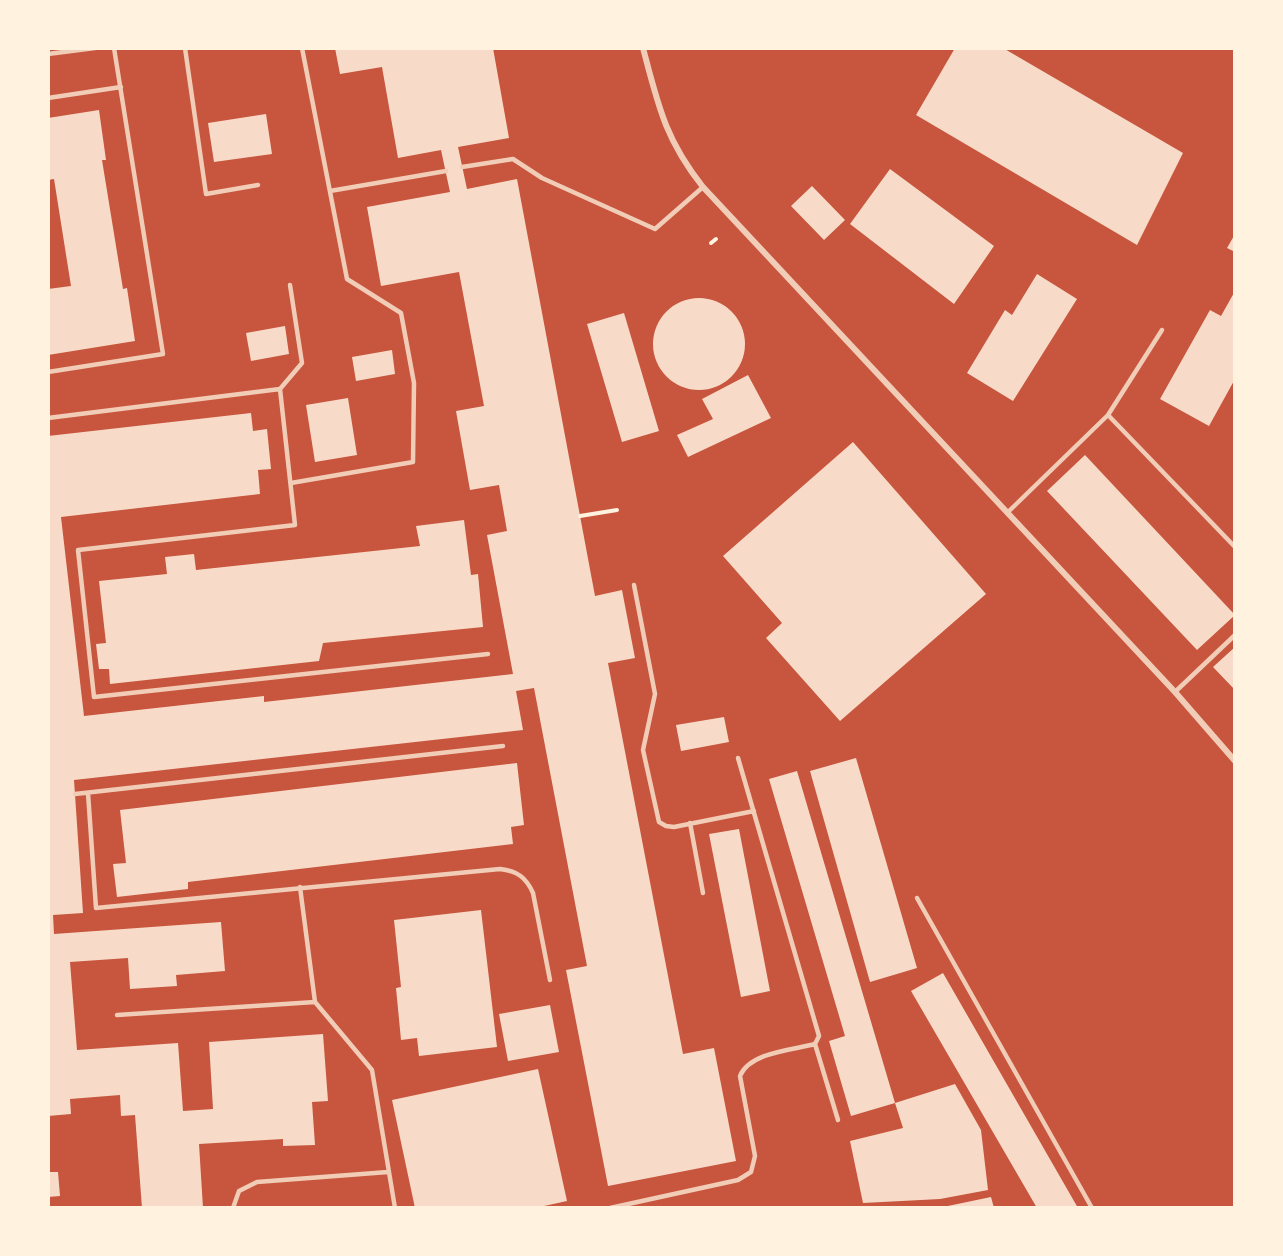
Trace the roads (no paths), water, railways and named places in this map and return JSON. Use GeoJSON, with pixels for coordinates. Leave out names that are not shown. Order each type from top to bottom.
{"type":"FeatureCollection","features":[{"type":"Feature","properties":{"kind":"street"},"geometry":{"type":"LineString","coordinates":[[643,48],[659,109],[674,147],[703,187],[1174,692],[1235,761]]}},
{"type":"Feature","properties":{"kind":"lane"},"geometry":{"type":"LineString","coordinates":[[48,54],[95,48]]}},
{"type":"Feature","properties":{"kind":"lane"},"geometry":{"type":"LineString","coordinates":[[48,372],[163,354],[114,48]]}},
{"type":"Feature","properties":{"kind":"lane"},"geometry":{"type":"LineString","coordinates":[[186,48],[206,194],[258,185]]}},
{"type":"Feature","properties":{"kind":"lane"},"geometry":{"type":"LineString","coordinates":[[291,483],[413,462],[414,383],[401,313],[347,279],[303,48]]}},
{"type":"Feature","properties":{"kind":"lane"},"geometry":{"type":"LineString","coordinates":[[48,98],[121,87]]}},
{"type":"Feature","properties":{"kind":"lane"},"geometry":{"type":"LineString","coordinates":[[462,167],[513,159],[543,178],[655,230],[703,187]]}},
{"type":"Feature","properties":{"kind":"lane"},"geometry":{"type":"LineString","coordinates":[[330,191],[446,171]]}},
{"type":"Feature","properties":{"kind":"lane"},"geometry":{"type":"LineString","coordinates":[[48,418],[280,389],[302,363],[290,285]]}},
{"type":"Feature","properties":{"kind":"lane"},"geometry":{"type":"LineString","coordinates":[[1007,513],[1108,415],[1162,330]]}},
{"type":"Feature","properties":{"kind":"lane"},"geometry":{"type":"LineString","coordinates":[[280,389],[295,525],[78,550],[94,697],[488,654]]}},
{"type":"Feature","properties":{"kind":"lane"},"geometry":{"type":"LineString","coordinates":[[1108,415],[1235,547]]}},
{"type":"Feature","properties":{"kind":"lane"},"geometry":{"type":"LineString","coordinates":[[634,585],[655,694],[643,750],[656,814],[666,826],[754,812]]}},
{"type":"Feature","properties":{"kind":"lane"},"geometry":{"type":"LineString","coordinates":[[1174,692],[1235,635]]}},
{"type":"Feature","properties":{"kind":"lane"},"geometry":{"type":"LineString","coordinates":[[75,794],[503,746]]}},
{"type":"Feature","properties":{"kind":"lane"},"geometry":{"type":"LineString","coordinates":[[738,758],[819,1036],[815,1044],[837,1120]]}},
{"type":"Feature","properties":{"kind":"lane"},"geometry":{"type":"LineString","coordinates":[[88,793],[96,908],[500,868],[511,870],[529,883],[550,980]]}},
{"type":"Feature","properties":{"kind":"lane"},"geometry":{"type":"LineString","coordinates":[[690,823],[704,893]]}},
{"type":"Feature","properties":{"kind":"lane"},"geometry":{"type":"LineString","coordinates":[[300,887],[315,1002],[372,1070],[395,1208]]}},
{"type":"Feature","properties":{"kind":"lane"},"geometry":{"type":"LineString","coordinates":[[917,898],[1092,1208]]}},
{"type":"Feature","properties":{"kind":"lane"},"geometry":{"type":"LineString","coordinates":[[117,1015],[315,1002]]}},
{"type":"Feature","properties":{"kind":"lane"},"geometry":{"type":"LineString","coordinates":[[610,1208],[746,1177],[752,1172],[754,1156],[740,1083],[743,1068],[757,1059],[815,1044]]}},
{"type":"Feature","properties":{"kind":"lane"},"geometry":{"type":"LineString","coordinates":[[233,1208],[239,1191],[257,1182],[388,1172]]}}]}
